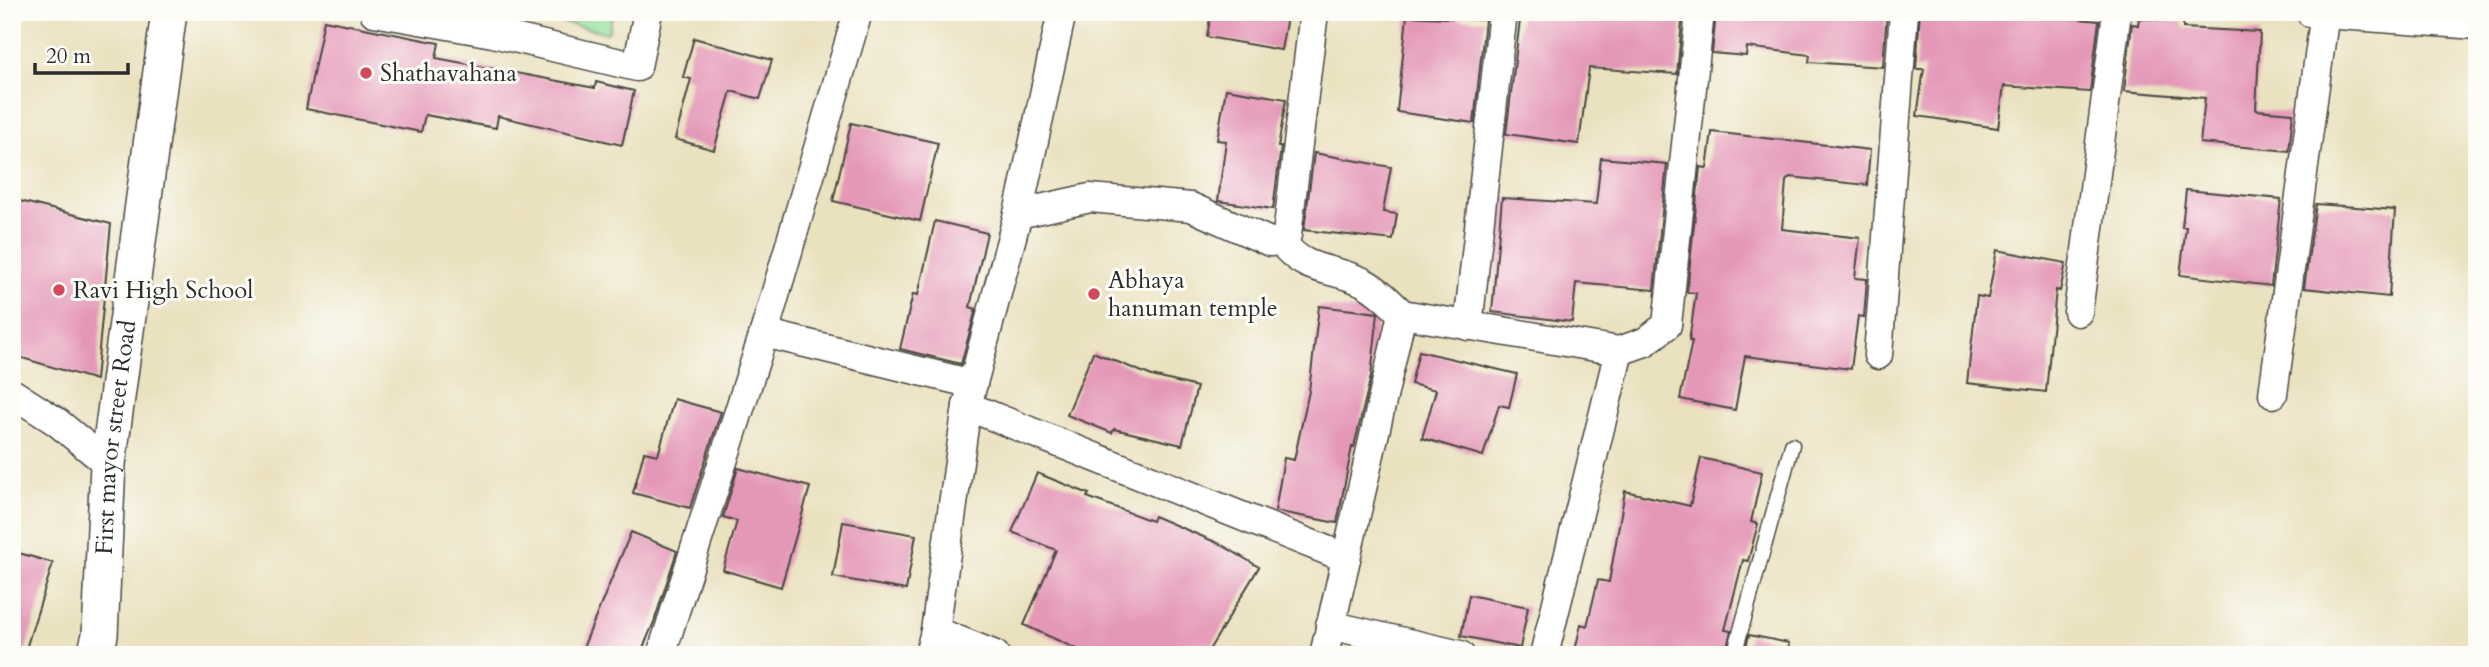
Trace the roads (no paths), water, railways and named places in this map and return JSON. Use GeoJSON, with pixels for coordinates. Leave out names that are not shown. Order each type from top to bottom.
{"type":"FeatureCollection","features":[{"type":"Feature","properties":{"kind":"street","name":"First mayor street Road"},"geometry":{"type":"LineString","coordinates":[[95,655],[100,635],[108,464],[169,12]]}},
{"type":"Feature","properties":{"kind":"street"},"geometry":{"type":"LineString","coordinates":[[374,12],[496,23],[637,67],[648,12]]}},
{"type":"Feature","properties":{"kind":"street"},"geometry":{"type":"LineString","coordinates":[[661,655],[764,333],[858,12]]}},
{"type":"Feature","properties":{"kind":"street"},"geometry":{"type":"LineString","coordinates":[[995,655],[932,643],[970,395],[1018,214],[1062,12]]}},
{"type":"Feature","properties":{"kind":"street"},"geometry":{"type":"LineString","coordinates":[[1018,214],[1090,198],[1178,205],[1191,207],[1270,242],[1281,241],[1287,235],[1314,12]]}},
{"type":"Feature","properties":{"kind":"street"},"geometry":{"type":"LineString","coordinates":[[1468,326],[1503,12]]}},
{"type":"Feature","properties":{"kind":"street"},"geometry":{"type":"LineString","coordinates":[[1281,241],[1292,256],[1310,266],[1362,281],[1384,295],[1402,314],[1619,351],[1645,342],[1667,326],[1700,12]]}},
{"type":"Feature","properties":{"kind":"street"},"geometry":{"type":"LineString","coordinates":[[1878,355],[1904,12]]}},
{"type":"Feature","properties":{"kind":"street"},"geometry":{"type":"LineString","coordinates":[[2078,312],[2117,12]]}},
{"type":"Feature","properties":{"kind":"street"},"geometry":{"type":"LineString","coordinates":[[2273,394],[2320,13],[2477,25]]}},
{"type":"Feature","properties":{"kind":"street"},"geometry":{"type":"LineString","coordinates":[[1324,655],[1402,314]]}},
{"type":"Feature","properties":{"kind":"street"},"geometry":{"type":"LineString","coordinates":[[764,333],[970,395],[1346,558]]}},
{"type":"Feature","properties":{"kind":"street"},"geometry":{"type":"LineString","coordinates":[[1544,655],[1619,351]]}},
{"type":"Feature","properties":{"kind":"street"},"geometry":{"type":"LineString","coordinates":[[12,393],[57,422],[108,464]]}},
{"type":"Feature","properties":{"kind":"street"},"geometry":{"type":"LineString","coordinates":[[1330,625],[1460,655]]}},
{"type":"Feature","properties":{"kind":"lane"},"geometry":{"type":"LineString","coordinates":[[1734,655],[1792,445]]}},
{"type":"Feature","properties":{"kind":"place","name":"Shathavahana"},"geometry":{"type":"Point","coordinates":[366,73]}},
{"type":"Feature","properties":{"kind":"place","name":"Ravi High School"},"geometry":{"type":"Point","coordinates":[59,290]}},
{"type":"Feature","properties":{"kind":"place","name":"Abhaya hanuman temple"},"geometry":{"type":"Point","coordinates":[1094,294]}}]}
